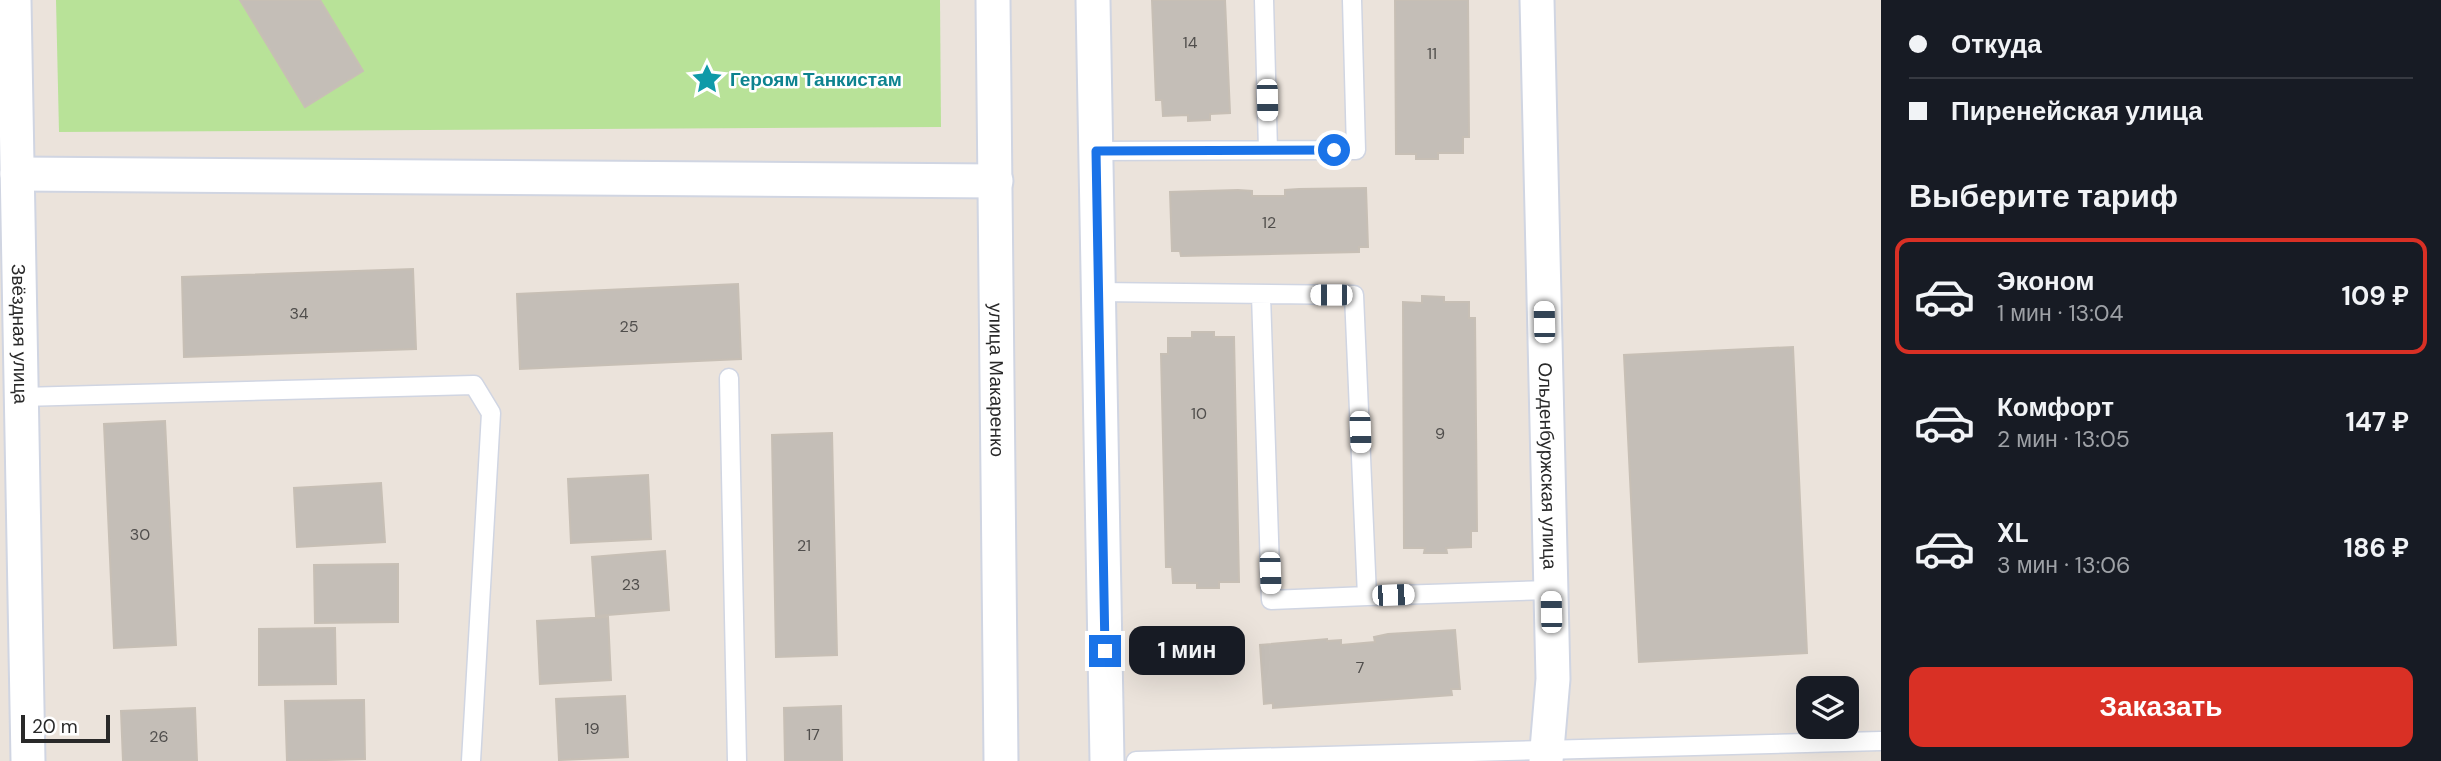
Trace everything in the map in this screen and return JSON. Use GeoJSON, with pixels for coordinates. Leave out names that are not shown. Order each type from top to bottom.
{"type":"FeatureCollection","features":[{"type":"Feature","properties":{"kind":"street","name":"Звёздная улица"},"geometry":{"type":"LineString","coordinates":[[14,0],[21,397],[13,670],[28,761]]}},
{"type":"Feature","properties":{"kind":"street","name":"улица Макаренко"},"geometry":{"type":"LineString","coordinates":[[993,0],[1001,761]]}},
{"type":"Feature","properties":{"kind":"street"},"geometry":{"type":"LineString","coordinates":[[1093,0],[1107,761]]}},
{"type":"Feature","properties":{"kind":"street","name":"Ольденбуржская улица"},"geometry":{"type":"LineString","coordinates":[[1537,0],[1553,678],[1546,756]]}},
{"type":"Feature","properties":{"kind":"street"},"geometry":{"type":"LineString","coordinates":[[17,174],[996,181]]}},
{"type":"Feature","properties":{"kind":"lane"},"geometry":{"type":"LineString","coordinates":[[1264,0],[1268,150]]}},
{"type":"Feature","properties":{"kind":"lane"},"geometry":{"type":"LineString","coordinates":[[1096,151],[1356,150],[1352,0]]}},
{"type":"Feature","properties":{"kind":"lane"},"geometry":{"type":"LineString","coordinates":[[1098,292],[1354,295],[1367,596]]}},
{"type":"Feature","properties":{"kind":"lane"},"geometry":{"type":"LineString","coordinates":[[1261,295],[1270,600],[1550,590]]}},
{"type":"Feature","properties":{"kind":"lane"},"geometry":{"type":"LineString","coordinates":[[729,378],[737,761]]}},
{"type":"Feature","properties":{"kind":"lane"},"geometry":{"type":"LineString","coordinates":[[21,397],[474,385],[491,413],[471,761]]}},
{"type":"Feature","properties":{"kind":"lane"},"geometry":{"type":"LineString","coordinates":[[1136,761],[1546,756],[1881,741]]}},
{"type":"Feature","properties":{"kind":"green space"},"geometry":{"type":"Polygon","coordinates":[[[56,0],[940,0],[941,127],[59,132],[56,0]]]}},
{"type":"Feature","properties":{"kind":"building"},"geometry":{"type":"Polygon","coordinates":[[[240,0],[320,0],[363,71],[305,107],[240,0]]]}},
{"type":"Feature","properties":{"kind":"building"},"geometry":{"type":"Polygon","coordinates":[[[1152,0],[1225,0],[1230,113],[1210,114],[1210,120],[1188,121],[1188,115],[1163,116],[1162,100],[1156,100],[1152,0]]]}},
{"type":"Feature","properties":{"kind":"building"},"geometry":{"type":"Polygon","coordinates":[[[1395,0],[1468,0],[1469,137],[1463,137],[1463,153],[1438,153],[1438,159],[1416,159],[1416,154],[1396,154],[1395,0]]]}},
{"type":"Feature","properties":{"kind":"building"},"geometry":{"type":"Polygon","coordinates":[[[1366,188],[1368,247],[1359,247],[1359,252],[1181,256],[1180,251],[1172,251],[1170,192],[1238,190],[1252,191],[1252,196],[1285,196],[1285,190],[1366,188]]]}},
{"type":"Feature","properties":{"kind":"building"},"geometry":{"type":"Polygon","coordinates":[[[413,269],[416,349],[184,357],[182,277],[413,269]]]}},
{"type":"Feature","properties":{"kind":"building"},"geometry":{"type":"Polygon","coordinates":[[[738,284],[741,359],[520,369],[517,294],[738,284]]]}},
{"type":"Feature","properties":{"kind":"building"},"geometry":{"type":"Polygon","coordinates":[[[1422,296],[1444,297],[1444,302],[1469,302],[1469,318],[1475,318],[1477,531],[1471,531],[1471,547],[1446,548],[1447,553],[1424,553],[1425,548],[1404,548],[1403,302],[1422,303],[1422,296]]]}},
{"type":"Feature","properties":{"kind":"building"},"geometry":{"type":"Polygon","coordinates":[[[1192,332],[1214,332],[1214,337],[1234,337],[1239,582],[1219,582],[1219,588],[1197,588],[1197,583],[1173,583],[1172,567],[1166,567],[1161,354],[1168,354],[1168,338],[1192,338],[1192,332]]]}},
{"type":"Feature","properties":{"kind":"building"},"geometry":{"type":"Polygon","coordinates":[[[1793,347],[1807,653],[1639,662],[1624,355],[1793,347]]]}},
{"type":"Feature","properties":{"kind":"building"},"geometry":{"type":"Polygon","coordinates":[[[165,421],[176,645],[114,648],[104,424],[165,421]]]}},
{"type":"Feature","properties":{"kind":"building"},"geometry":{"type":"Polygon","coordinates":[[[832,433],[837,655],[776,657],[772,435],[832,433]]]}},
{"type":"Feature","properties":{"kind":"building"},"geometry":{"type":"Polygon","coordinates":[[[648,475],[651,539],[571,543],[568,479],[648,475]]]}},
{"type":"Feature","properties":{"kind":"building"},"geometry":{"type":"Polygon","coordinates":[[[381,483],[385,542],[297,547],[294,488],[381,483]]]}},
{"type":"Feature","properties":{"kind":"building"},"geometry":{"type":"Polygon","coordinates":[[[665,551],[669,610],[596,616],[592,557],[665,551]]]}},
{"type":"Feature","properties":{"kind":"building"},"geometry":{"type":"Polygon","coordinates":[[[398,564],[398,622],[315,623],[314,565],[398,564]]]}},
{"type":"Feature","properties":{"kind":"building"},"geometry":{"type":"Polygon","coordinates":[[[608,617],[611,680],[540,684],[537,621],[608,617]]]}},
{"type":"Feature","properties":{"kind":"building"},"geometry":{"type":"Polygon","coordinates":[[[335,628],[336,684],[259,685],[259,629],[335,628]]]}},
{"type":"Feature","properties":{"kind":"building"},"geometry":{"type":"Polygon","coordinates":[[[1455,630],[1460,689],[1451,689],[1452,695],[1273,708],[1273,703],[1264,704],[1260,645],[1327,639],[1341,640],[1341,645],[1375,642],[1374,637],[1388,634],[1455,630]]]}},
{"type":"Feature","properties":{"kind":"building"},"geometry":{"type":"Polygon","coordinates":[[[625,696],[628,757],[559,760],[556,699],[625,696]]]}},
{"type":"Feature","properties":{"kind":"building"},"geometry":{"type":"Polygon","coordinates":[[[364,700],[365,759],[287,761],[285,701],[364,700]]]}},
{"type":"Feature","properties":{"kind":"building"},"geometry":{"type":"Polygon","coordinates":[[[841,706],[842,761],[785,761],[784,708],[841,706]]]}},
{"type":"Feature","properties":{"kind":"building"},"geometry":{"type":"Polygon","coordinates":[[[195,708],[197,761],[123,761],[121,711],[195,708]]]}},
{"type":"Feature","properties":{"kind":"place","name":"Героям Танкистам"},"geometry":{"type":"Point","coordinates":[707,79]}},
{"type":"Feature","properties":{"kind":"route"},"geometry":{"type":"LineString","coordinates":[[1105,651],[1096,151],[1334,150]]}}]}
